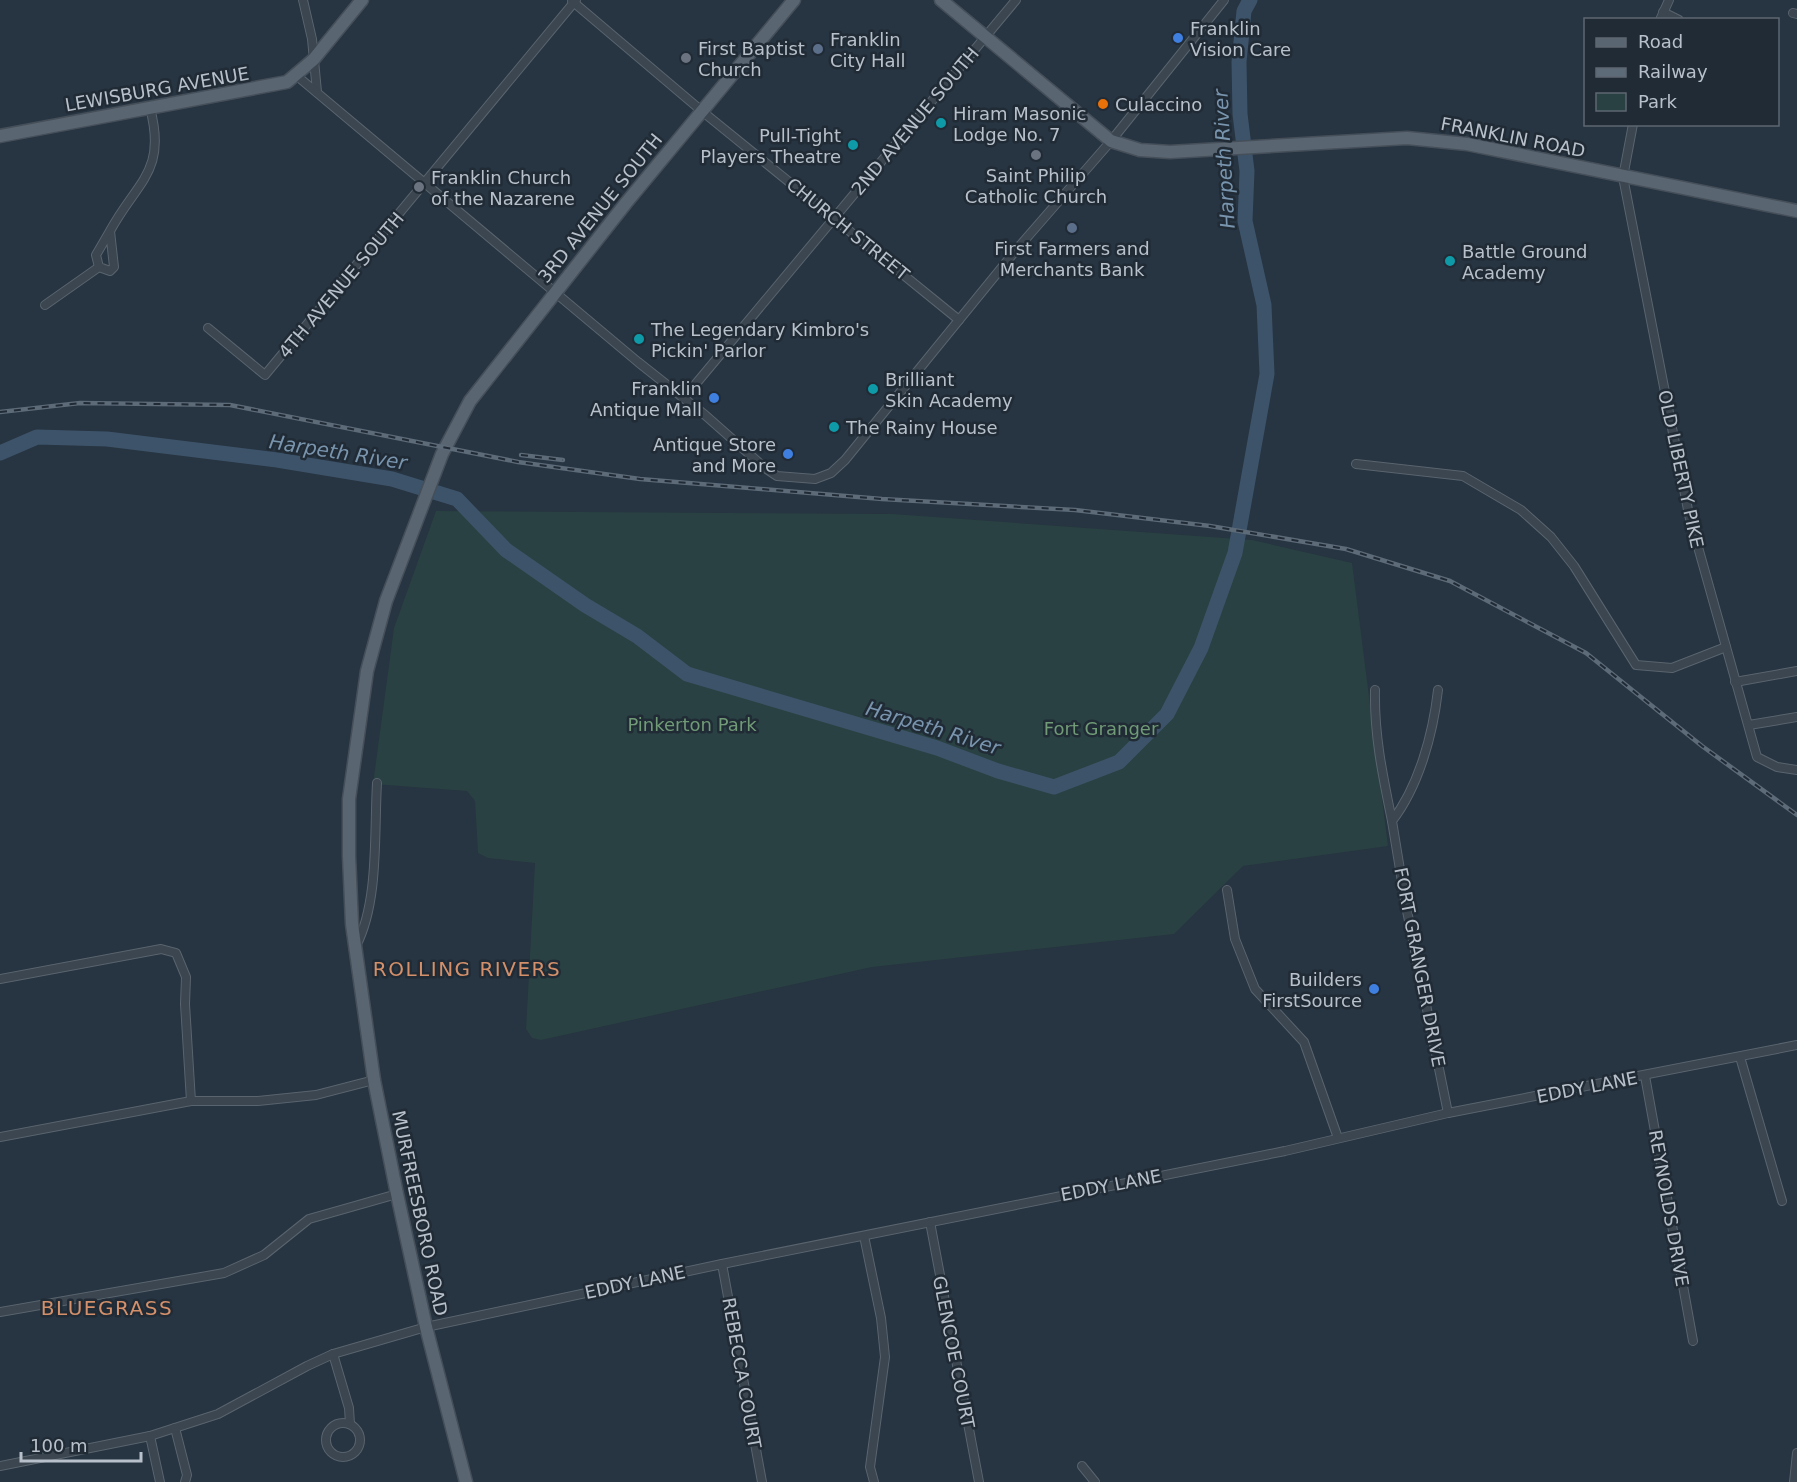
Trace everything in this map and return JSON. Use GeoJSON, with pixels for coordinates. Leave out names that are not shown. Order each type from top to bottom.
{"type":"FeatureCollection","features":[{"type":"Feature","properties":{"kind":"main road","name":"LEWISBURG AVENUE"},"geometry":{"type":"LineString","coordinates":[[0,136],[281,84],[297,76],[313,60],[362,0]]}},
{"type":"Feature","properties":{"kind":"main road","name":"3RD AVENUE SOUTH"},"geometry":{"type":"LineString","coordinates":[[444,450],[470,401],[556,291],[794,0]]}},
{"type":"Feature","properties":{"kind":"main road"},"geometry":{"type":"LineString","coordinates":[[941,0],[1111,141]]}},
{"type":"Feature","properties":{"kind":"main road","name":"FRANKLIN ROAD"},"geometry":{"type":"LineString","coordinates":[[1111,141],[1140,150],[1202,151],[1407,138],[1438,140],[1797,211]]}},
{"type":"Feature","properties":{"kind":"main road","name":"MURFREESBORO ROAD"},"geometry":{"type":"LineString","coordinates":[[444,450],[386,601],[368,671],[349,799],[349,856],[356,947],[374,1080],[396,1194],[426,1327],[466,1482]]}},
{"type":"Feature","properties":{"kind":"street"},"geometry":{"type":"LineString","coordinates":[[303,0],[312,39],[317,92]]}},
{"type":"Feature","properties":{"kind":"street","name":"2ND AVENUE SOUTH"},"geometry":{"type":"LineString","coordinates":[[684,398],[1017,0]]}},
{"type":"Feature","properties":{"kind":"street"},"geometry":{"type":"LineString","coordinates":[[297,76],[777,476],[815,479],[831,473],[844,460],[1111,141],[1224,0]]}},
{"type":"Feature","properties":{"kind":"street"},"geometry":{"type":"LineString","coordinates":[[1662,16],[1669,0]]}},
{"type":"Feature","properties":{"kind":"street","name":"CHURCH STREET"},"geometry":{"type":"LineString","coordinates":[[574,1],[703,112],[959,320]]}},
{"type":"Feature","properties":{"kind":"street","name":"4TH AVENUE SOUTH"},"geometry":{"type":"LineString","coordinates":[[208,327],[265,375],[574,1]]}},
{"type":"Feature","properties":{"kind":"street"},"geometry":{"type":"LineString","coordinates":[[99,267],[96,255],[153,167],[156,129],[150,108]]}},
{"type":"Feature","properties":{"kind":"street"},"geometry":{"type":"LineString","coordinates":[[1623,177],[1633,126]]}},
{"type":"Feature","properties":{"kind":"street","name":"OLD LIBERTY PIKE"},"geometry":{"type":"LineString","coordinates":[[1623,177],[1689,515],[1757,757],[1777,767],[1797,770]]}},
{"type":"Feature","properties":{"kind":"street"},"geometry":{"type":"LineString","coordinates":[[99,267],[110,271],[114,267],[110,231]]}},
{"type":"Feature","properties":{"kind":"street"},"geometry":{"type":"LineString","coordinates":[[45,305],[99,267]]}},
{"type":"Feature","properties":{"kind":"street"},"geometry":{"type":"LineString","coordinates":[[1356,464],[1463,476],[1521,510],[1551,537],[1574,566],[1636,665],[1672,668],[1726,647]]}},
{"type":"Feature","properties":{"kind":"street"},"geometry":{"type":"LineString","coordinates":[[1735,682],[1797,671]]}},
{"type":"Feature","properties":{"kind":"street","name":"FORT GRANGER DRIVE"},"geometry":{"type":"LineString","coordinates":[[1375,690],[1374,718],[1379,758],[1448,1113]]}},
{"type":"Feature","properties":{"kind":"street"},"geometry":{"type":"LineString","coordinates":[[1392,821],[1404,805],[1420,766],[1438,690]]}},
{"type":"Feature","properties":{"kind":"street"},"geometry":{"type":"LineString","coordinates":[[1749,725],[1797,717]]}},
{"type":"Feature","properties":{"kind":"street"},"geometry":{"type":"LineString","coordinates":[[356,947],[366,928],[370,905],[377,783]]}},
{"type":"Feature","properties":{"kind":"street"},"geometry":{"type":"LineString","coordinates":[[1227,890],[1235,939],[1255,989],[1304,1042],[1338,1138]]}},
{"type":"Feature","properties":{"kind":"street"},"geometry":{"type":"LineString","coordinates":[[0,979],[161,949],[176,953],[186,977],[191,1101]]}},
{"type":"Feature","properties":{"kind":"street","name":"EDDY LANE"},"geometry":{"type":"LineString","coordinates":[[0,1466],[150,1436],[218,1414],[333,1354],[426,1327],[1338,1138],[1448,1113],[1797,1045]]}},
{"type":"Feature","properties":{"kind":"street"},"geometry":{"type":"LineString","coordinates":[[1740,1057],[1782,1201]]}},
{"type":"Feature","properties":{"kind":"street","name":"REYNOLDS DRIVE"},"geometry":{"type":"LineString","coordinates":[[1645,1076],[1693,1341]]}},
{"type":"Feature","properties":{"kind":"street"},"geometry":{"type":"LineString","coordinates":[[0,1137],[191,1101],[258,1101],[305,1096],[374,1080]]}},
{"type":"Feature","properties":{"kind":"street"},"geometry":{"type":"LineString","coordinates":[[0,1311],[224,1273],[264,1255],[309,1219],[396,1194]]}},
{"type":"Feature","properties":{"kind":"street","name":"GLENCOE COURT"},"geometry":{"type":"LineString","coordinates":[[930,1222],[979,1482]]}},
{"type":"Feature","properties":{"kind":"street"},"geometry":{"type":"LineString","coordinates":[[864,1236],[881,1318],[885,1357],[870,1467],[874,1482]]}},
{"type":"Feature","properties":{"kind":"street","name":"REBECCA COURT"},"geometry":{"type":"LineString","coordinates":[[722,1264],[762,1482]]}},
{"type":"Feature","properties":{"kind":"street"},"geometry":{"type":"LineString","coordinates":[[333,1354],[349,1408],[350,1424],[357,1430],[360,1445],[354,1454],[339,1457],[326,1446],[326,1435],[338,1423],[350,1424]]}},
{"type":"Feature","properties":{"kind":"street"},"geometry":{"type":"LineString","coordinates":[[175,1428],[187,1475],[185,1482]]}},
{"type":"Feature","properties":{"kind":"street"},"geometry":{"type":"LineString","coordinates":[[150,1436],[160,1482]]}},
{"type":"Feature","properties":{"kind":"street"},"geometry":{"type":"LineString","coordinates":[[1794,1482],[1797,1453]]}},
{"type":"Feature","properties":{"kind":"street"},"geometry":{"type":"LineString","coordinates":[[1082,1467],[1095,1482]]}},
{"type":"Feature","properties":{"kind":"green space"},"geometry":{"type":"Polygon","coordinates":[[[436,511],[892,514],[1252,540],[1352,563],[1388,846],[1243,866],[1174,934],[872,967],[541,1040],[532,1038],[526,1029],[535,863],[488,858],[478,853],[475,801],[467,791],[373,784],[394,628],[436,511]]]}},
{"type":"Feature","properties":{"kind":"waterway","name":"Harpeth River"},"geometry":{"type":"LineString","coordinates":[[0,453],[37,437],[107,439],[277,460],[392,479],[457,499],[506,550],[585,605],[637,636],[687,674],[937,748],[998,771],[1054,787],[1119,762],[1167,714],[1201,648],[1235,553],[1267,374],[1264,305],[1245,221],[1247,171],[1240,114],[1239,62],[1244,11],[1250,0]]}},
{"type":"Feature","properties":{"kind":"railway"},"geometry":{"type":"LineString","coordinates":[[0,412],[80,403],[230,405],[518,462],[640,479],[882,499],[1075,510],[1210,526],[1346,549],[1450,581],[1586,653],[1702,746],[1797,815]]}},
{"type":"Feature","properties":{"kind":"railway"},"geometry":{"type":"LineString","coordinates":[[521,455],[563,460]]}},
{"type":"Feature","properties":{"kind":"place","name":"Franklin Vision Care"},"geometry":{"type":"Point","coordinates":[1178,38]}},
{"type":"Feature","properties":{"kind":"place","name":"Franklin City Hall"},"geometry":{"type":"Point","coordinates":[818,49]}},
{"type":"Feature","properties":{"kind":"place","name":"First Baptist Church"},"geometry":{"type":"Point","coordinates":[686,58]}},
{"type":"Feature","properties":{"kind":"place","name":"Culaccino"},"geometry":{"type":"Point","coordinates":[1103,104]}},
{"type":"Feature","properties":{"kind":"place","name":"Hiram Masonic Lodge No. 7"},"geometry":{"type":"Point","coordinates":[941,123]}},
{"type":"Feature","properties":{"kind":"place","name":"Pull-Tight Players Theatre"},"geometry":{"type":"Point","coordinates":[853,145]}},
{"type":"Feature","properties":{"kind":"place","name":"Saint Philip Catholic Church"},"geometry":{"type":"Point","coordinates":[1036,155]}},
{"type":"Feature","properties":{"kind":"place","name":"Franklin Church of the Nazarene"},"geometry":{"type":"Point","coordinates":[419,187]}},
{"type":"Feature","properties":{"kind":"place","name":"First Farmers and Merchants Bank"},"geometry":{"type":"Point","coordinates":[1072,228]}},
{"type":"Feature","properties":{"kind":"place","name":"Battle Ground Academy"},"geometry":{"type":"Point","coordinates":[1450,261]}},
{"type":"Feature","properties":{"kind":"place","name":"The Legendary Kimbro's Pickin' Parlor"},"geometry":{"type":"Point","coordinates":[639,339]}},
{"type":"Feature","properties":{"kind":"place","name":"Brilliant Skin Academy"},"geometry":{"type":"Point","coordinates":[873,389]}},
{"type":"Feature","properties":{"kind":"place","name":"Franklin Antique Mall"},"geometry":{"type":"Point","coordinates":[714,398]}},
{"type":"Feature","properties":{"kind":"place","name":"The Rainy House"},"geometry":{"type":"Point","coordinates":[834,427]}},
{"type":"Feature","properties":{"kind":"place","name":"Antique Store and More"},"geometry":{"type":"Point","coordinates":[788,454]}},
{"type":"Feature","properties":{"kind":"place","name":"Builders FirstSource"},"geometry":{"type":"Point","coordinates":[1374,989]}},
{"type":"Feature","properties":{"kind":"district","name":"ROLLING RIVERS"},"geometry":{"type":"Point","coordinates":[467,969]}},
{"type":"Feature","properties":{"kind":"district","name":"BLUEGRASS"},"geometry":{"type":"Point","coordinates":[107,1308]}},
{"type":"Feature","properties":{"kind":"park label","name":"Pinkerton Park"},"geometry":{"type":"Point","coordinates":[692,724]}},
{"type":"Feature","properties":{"kind":"park label","name":"Fort Granger"},"geometry":{"type":"Point","coordinates":[1101,728]}}]}
